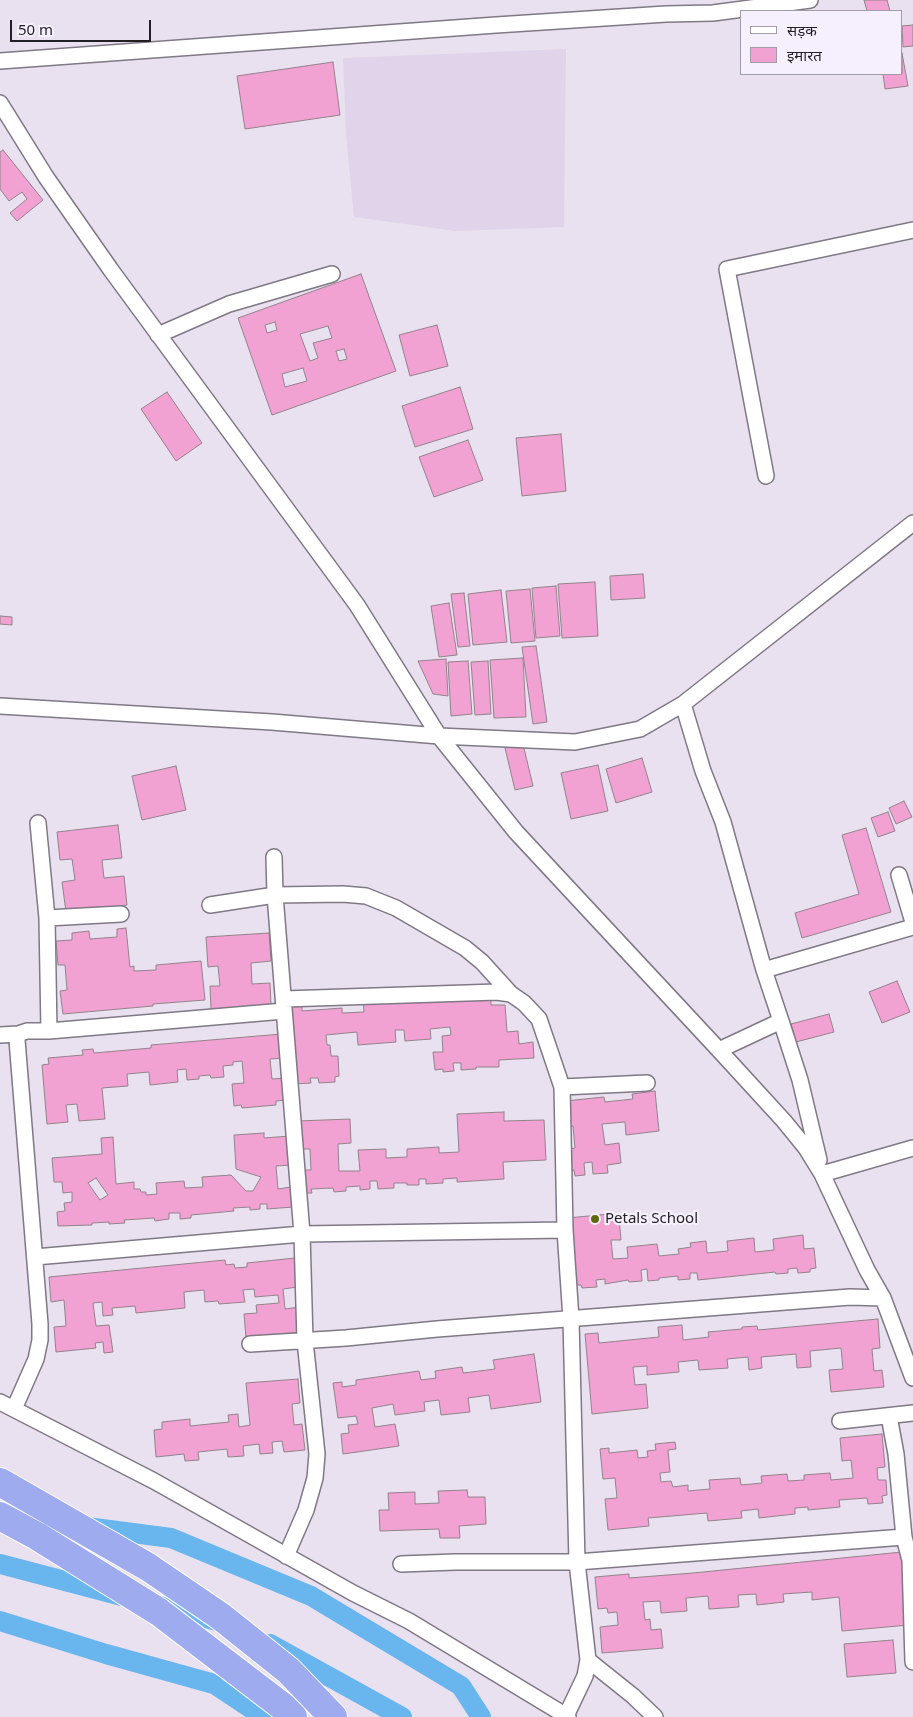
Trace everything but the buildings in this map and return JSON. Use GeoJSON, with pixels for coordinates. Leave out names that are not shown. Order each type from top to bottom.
{"type":"FeatureCollection","features":[{"type":"Feature","properties":{"kind":"highway"},"geometry":{"type":"LineString","coordinates":[[0,1482],[148,1567],[220,1616],[289,1672],[333,1717]]}},
{"type":"Feature","properties":{"kind":"highway"},"geometry":{"type":"LineString","coordinates":[[0,1516],[37,1536],[159,1612],[282,1706],[293,1717]]}},
{"type":"Feature","properties":{"kind":"street"},"geometry":{"type":"LineString","coordinates":[[0,61],[666,14],[712,7],[810,0]]}},
{"type":"Feature","properties":{"kind":"street"},"geometry":{"type":"LineString","coordinates":[[0,103],[46,177],[158,335],[357,605],[439,736],[516,832],[719,1050],[806,1148],[822,1174],[867,1270],[883,1298],[913,1378]]}},
{"type":"Feature","properties":{"kind":"street"},"geometry":{"type":"LineString","coordinates":[[766,476],[727,269],[913,230]]}},
{"type":"Feature","properties":{"kind":"street"},"geometry":{"type":"LineString","coordinates":[[158,335],[228,304],[332,274]]}},
{"type":"Feature","properties":{"kind":"street"},"geometry":{"type":"LineString","coordinates":[[0,706],[272,722],[439,736],[575,742],[640,729],[684,704],[913,523]]}},
{"type":"Feature","properties":{"kind":"street"},"geometry":{"type":"LineString","coordinates":[[684,704],[702,771],[723,822],[764,970],[800,1080],[822,1174]]}},
{"type":"Feature","properties":{"kind":"street"},"geometry":{"type":"LineString","coordinates":[[38,823],[47,918],[49,1031]]}},
{"type":"Feature","properties":{"kind":"street"},"geometry":{"type":"LineString","coordinates":[[274,856],[275,895],[302,1234],[305,1341],[318,1454],[315,1478],[306,1510],[286,1556]]}},
{"type":"Feature","properties":{"kind":"street"},"geometry":{"type":"LineString","coordinates":[[899,875],[913,922]]}},
{"type":"Feature","properties":{"kind":"street"},"geometry":{"type":"LineString","coordinates":[[0,1402],[154,1481],[353,1593],[409,1621],[567,1716],[585,1676],[588,1660],[577,1562],[571,1319],[565,1230],[562,1087],[539,1019],[524,1003],[511,994],[482,962],[465,948],[383,902],[366,896],[343,894],[275,895],[210,905]]}},
{"type":"Feature","properties":{"kind":"street"},"geometry":{"type":"LineString","coordinates":[[47,918],[120,914]]}},
{"type":"Feature","properties":{"kind":"street"},"geometry":{"type":"LineString","coordinates":[[764,970],[913,927]]}},
{"type":"Feature","properties":{"kind":"street"},"geometry":{"type":"LineString","coordinates":[[0,1035],[284,1005],[497,992],[511,994]]}},
{"type":"Feature","properties":{"kind":"street"},"geometry":{"type":"LineString","coordinates":[[719,1050],[781,1021]]}},
{"type":"Feature","properties":{"kind":"street"},"geometry":{"type":"LineString","coordinates":[[14,1409],[36,1358],[40,1340],[18,1034]]}},
{"type":"Feature","properties":{"kind":"street"},"geometry":{"type":"LineString","coordinates":[[562,1087],[647,1083]]}},
{"type":"Feature","properties":{"kind":"street"},"geometry":{"type":"LineString","coordinates":[[822,1174],[913,1148]]}},
{"type":"Feature","properties":{"kind":"street"},"geometry":{"type":"LineString","coordinates":[[35,1258],[302,1234],[565,1230]]}},
{"type":"Feature","properties":{"kind":"street"},"geometry":{"type":"LineString","coordinates":[[250,1344],[850,1297],[883,1298]]}},
{"type":"Feature","properties":{"kind":"street"},"geometry":{"type":"LineString","coordinates":[[840,1421],[913,1413]]}},
{"type":"Feature","properties":{"kind":"street"},"geometry":{"type":"LineString","coordinates":[[889,1416],[896,1454],[904,1536],[910,1560],[913,1662]]}},
{"type":"Feature","properties":{"kind":"street"},"geometry":{"type":"LineString","coordinates":[[402,1564],[577,1562],[904,1536]]}},
{"type":"Feature","properties":{"kind":"street"},"geometry":{"type":"LineString","coordinates":[[588,1660],[655,1717]]}},
{"type":"Feature","properties":{"kind":"shaded area"},"geometry":{"type":"Polygon","coordinates":[[[566,49],[564,227],[456,231],[354,217],[346,134],[343,58],[566,49]]]}},
{"type":"Feature","properties":{"kind":"waterway"},"geometry":{"type":"LineString","coordinates":[[10,1517],[171,1538],[311,1596],[461,1686],[481,1717]]}},
{"type":"Feature","properties":{"kind":"waterway"},"geometry":{"type":"LineString","coordinates":[[0,1564],[122,1596]]}},
{"type":"Feature","properties":{"kind":"waterway"},"geometry":{"type":"LineString","coordinates":[[155,1605],[221,1622]]}},
{"type":"Feature","properties":{"kind":"waterway"},"geometry":{"type":"LineString","coordinates":[[0,1621],[106,1654],[214,1684],[264,1717]]}},
{"type":"Feature","properties":{"kind":"waterway"},"geometry":{"type":"LineString","coordinates":[[270,1644],[402,1717]]}},
{"type":"Feature","properties":{"kind":"place","name":"Petals School"},"geometry":{"type":"Point","coordinates":[595,1219]}}]}
